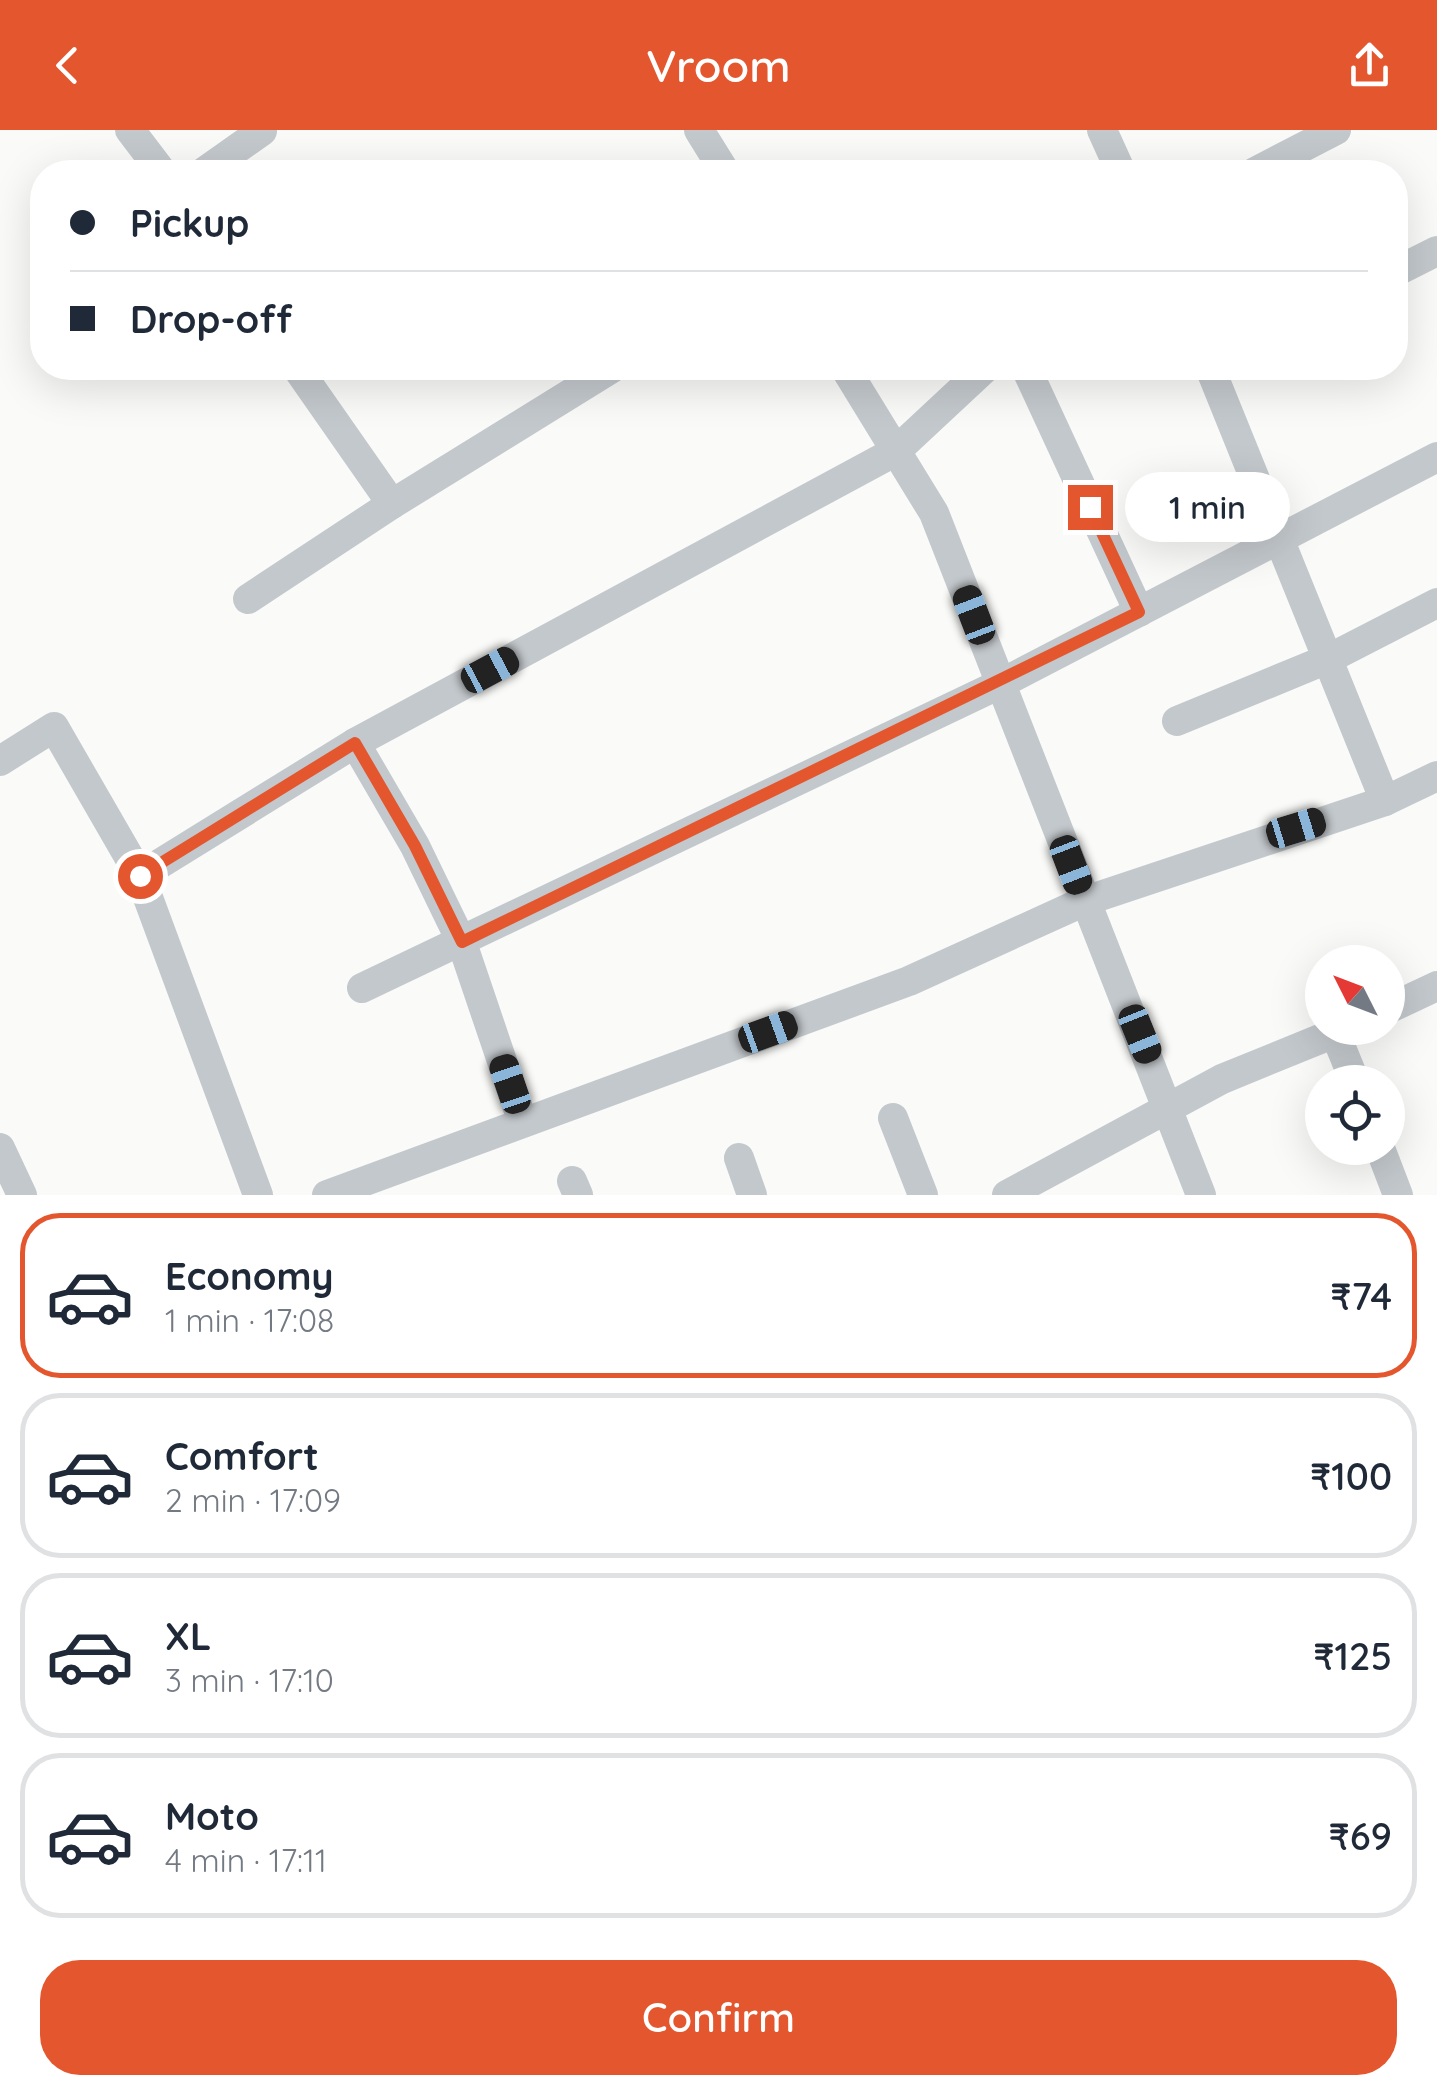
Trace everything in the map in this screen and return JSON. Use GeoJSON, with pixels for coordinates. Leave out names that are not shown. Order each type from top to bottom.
{"type":"FeatureCollection","features":[{"type":"Feature","properties":{"kind":"street"},"geometry":{"type":"LineString","coordinates":[[130,130],[153,160]]}},
{"type":"Feature","properties":{"kind":"street"},"geometry":{"type":"LineString","coordinates":[[699,130],[718,160]]}},
{"type":"Feature","properties":{"kind":"street"},"geometry":{"type":"LineString","coordinates":[[1102,130],[1116,160]]}},
{"type":"Feature","properties":{"kind":"street"},"geometry":{"type":"LineString","coordinates":[[1278,160],[1336,130]]}},
{"type":"Feature","properties":{"kind":"street"},"geometry":{"type":"LineString","coordinates":[[221,160],[262,131]]}},
{"type":"Feature","properties":{"kind":"street"},"geometry":{"type":"LineString","coordinates":[[1408,266],[1437,251]]}},
{"type":"Feature","properties":{"kind":"street"},"geometry":{"type":"LineString","coordinates":[[306,380],[392,504]]}},
{"type":"Feature","properties":{"kind":"street"},"geometry":{"type":"LineString","coordinates":[[248,599],[593,380]]}},
{"type":"Feature","properties":{"kind":"street"},"geometry":{"type":"LineString","coordinates":[[852,380],[934,512],[1169,1106],[1200,1195]]}},
{"type":"Feature","properties":{"kind":"street"},"geometry":{"type":"LineString","coordinates":[[140,876],[355,743],[896,451],[972,380]]}},
{"type":"Feature","properties":{"kind":"street"},"geometry":{"type":"LineString","coordinates":[[1032,380],[1139,612]]}},
{"type":"Feature","properties":{"kind":"street"},"geometry":{"type":"LineString","coordinates":[[1215,380],[1385,800]]}},
{"type":"Feature","properties":{"kind":"street"},"geometry":{"type":"LineString","coordinates":[[362,988],[1000,684],[1437,458]]}},
{"type":"Feature","properties":{"kind":"street"},"geometry":{"type":"LineString","coordinates":[[1177,720],[1330,658],[1437,604]]}},
{"type":"Feature","properties":{"kind":"street"},"geometry":{"type":"LineString","coordinates":[[0,761],[54,727],[140,876],[258,1195]]}},
{"type":"Feature","properties":{"kind":"street"},"geometry":{"type":"LineString","coordinates":[[355,743],[415,846],[462,942],[522,1120]]}},
{"type":"Feature","properties":{"kind":"street"},"geometry":{"type":"LineString","coordinates":[[328,1195],[522,1120],[909,981],[1085,901],[1385,800],[1437,776]]}},
{"type":"Feature","properties":{"kind":"street"},"geometry":{"type":"LineString","coordinates":[[1405,1001],[1437,986]]}},
{"type":"Feature","properties":{"kind":"street"},"geometry":{"type":"LineString","coordinates":[[1013,1194],[1169,1106],[1307,1045]]}},
{"type":"Feature","properties":{"kind":"street"},"geometry":{"type":"LineString","coordinates":[[893,1118],[922,1195]]}},
{"type":"Feature","properties":{"kind":"street"},"geometry":{"type":"LineString","coordinates":[[0,1148],[22,1195]]}},
{"type":"Feature","properties":{"kind":"street"},"geometry":{"type":"LineString","coordinates":[[739,1158],[752,1195]]}},
{"type":"Feature","properties":{"kind":"street"},"geometry":{"type":"LineString","coordinates":[[1387,1165],[1398,1195]]}},
{"type":"Feature","properties":{"kind":"route"},"geometry":{"type":"LineString","coordinates":[[140,876],[355,743],[415,846],[462,942],[1000,684],[1139,612],[1090,507]]}}]}
